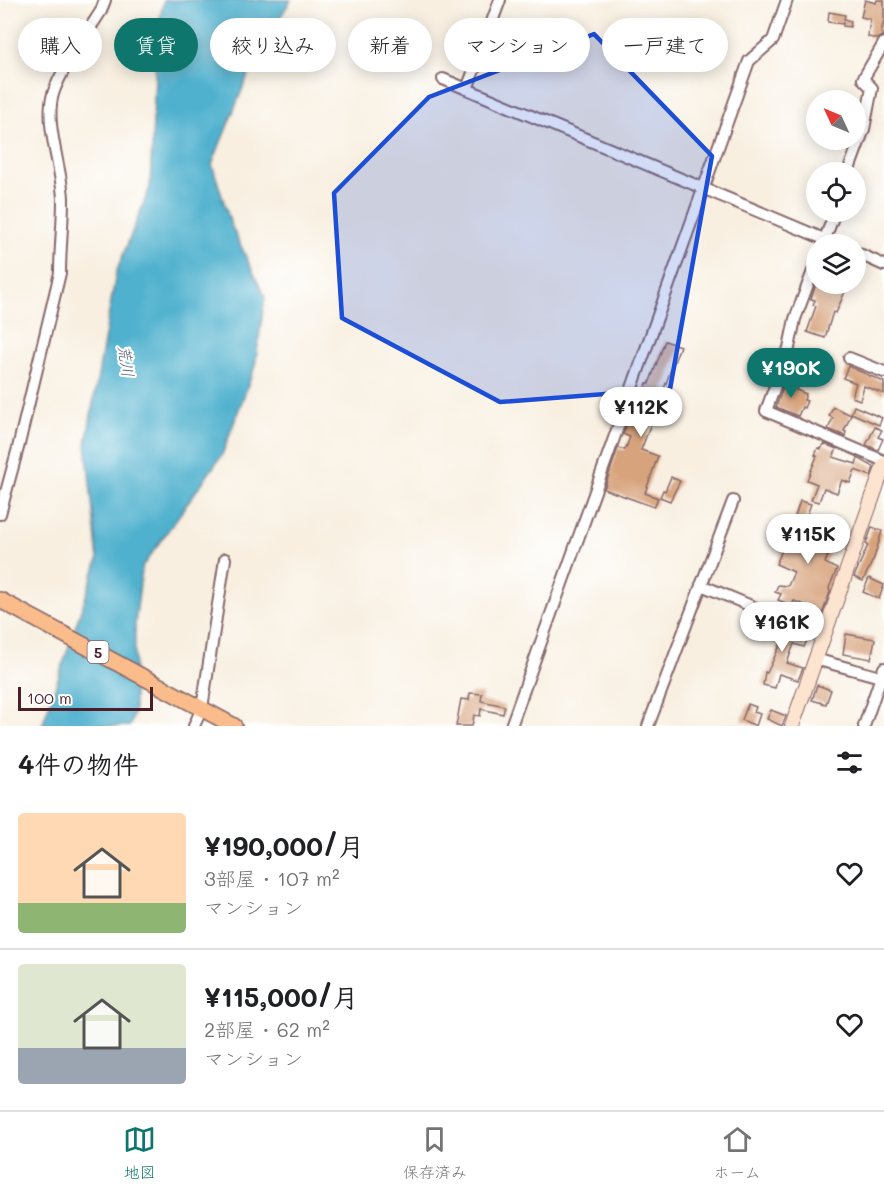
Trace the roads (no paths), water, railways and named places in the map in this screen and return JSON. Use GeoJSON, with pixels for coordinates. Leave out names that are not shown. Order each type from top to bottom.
{"type":"FeatureCollection","features":[{"type":"Feature","properties":{"kind":"main road","name":"5"},"geometry":{"type":"LineString","coordinates":[[0,600],[216,726]]}},
{"type":"Feature","properties":{"kind":"main road","name":"5"},"geometry":{"type":"LineString","coordinates":[[0,611],[196,714],[234,726]]}},
{"type":"Feature","properties":{"kind":"street"},"geometry":{"type":"LineString","coordinates":[[1,510],[60,273],[59,247],[63,200],[52,122],[52,99],[57,84],[101,11],[105,0]]}},
{"type":"Feature","properties":{"kind":"street"},"geometry":{"type":"LineString","coordinates":[[467,89],[500,0]]}},
{"type":"Feature","properties":{"kind":"street"},"geometry":{"type":"LineString","coordinates":[[511,726],[749,61],[773,40],[787,0]]}},
{"type":"Feature","properties":{"kind":"street"},"geometry":{"type":"LineString","coordinates":[[852,162],[864,129],[872,88],[863,79],[884,43]]}},
{"type":"Feature","properties":{"kind":"street"},"geometry":{"type":"LineString","coordinates":[[443,79],[806,234]]}},
{"type":"Feature","properties":{"kind":"street"},"geometry":{"type":"LineString","coordinates":[[866,257],[884,265]]}},
{"type":"Feature","properties":{"kind":"street"},"geometry":{"type":"LineString","coordinates":[[792,726],[884,463],[766,411],[789,348],[795,319],[806,290]]}},
{"type":"Feature","properties":{"kind":"street"},"geometry":{"type":"LineString","coordinates":[[849,358],[884,372]]}},
{"type":"Feature","properties":{"kind":"street"},"geometry":{"type":"LineString","coordinates":[[648,726],[732,501]]}},
{"type":"Feature","properties":{"kind":"street"},"geometry":{"type":"LineString","coordinates":[[196,714],[225,559]]}},
{"type":"Feature","properties":{"kind":"street"},"geometry":{"type":"LineString","coordinates":[[701,585],[823,636]]}},
{"type":"Feature","properties":{"kind":"street"},"geometry":{"type":"LineString","coordinates":[[815,659],[883,674],[864,726]]}},
{"type":"Feature","properties":{"kind":"water","name":"荒川"},"geometry":{"type":"Polygon","coordinates":[[[164,0],[291,0],[280,18],[210,18],[210,72],[249,72],[212,164],[231,225],[265,297],[255,366],[222,455],[142,567],[135,624],[134,713],[130,726],[42,726],[98,560],[86,444],[116,273],[150,187],[155,72],[198,72],[198,18],[160,18],[164,0]]]}}]}
